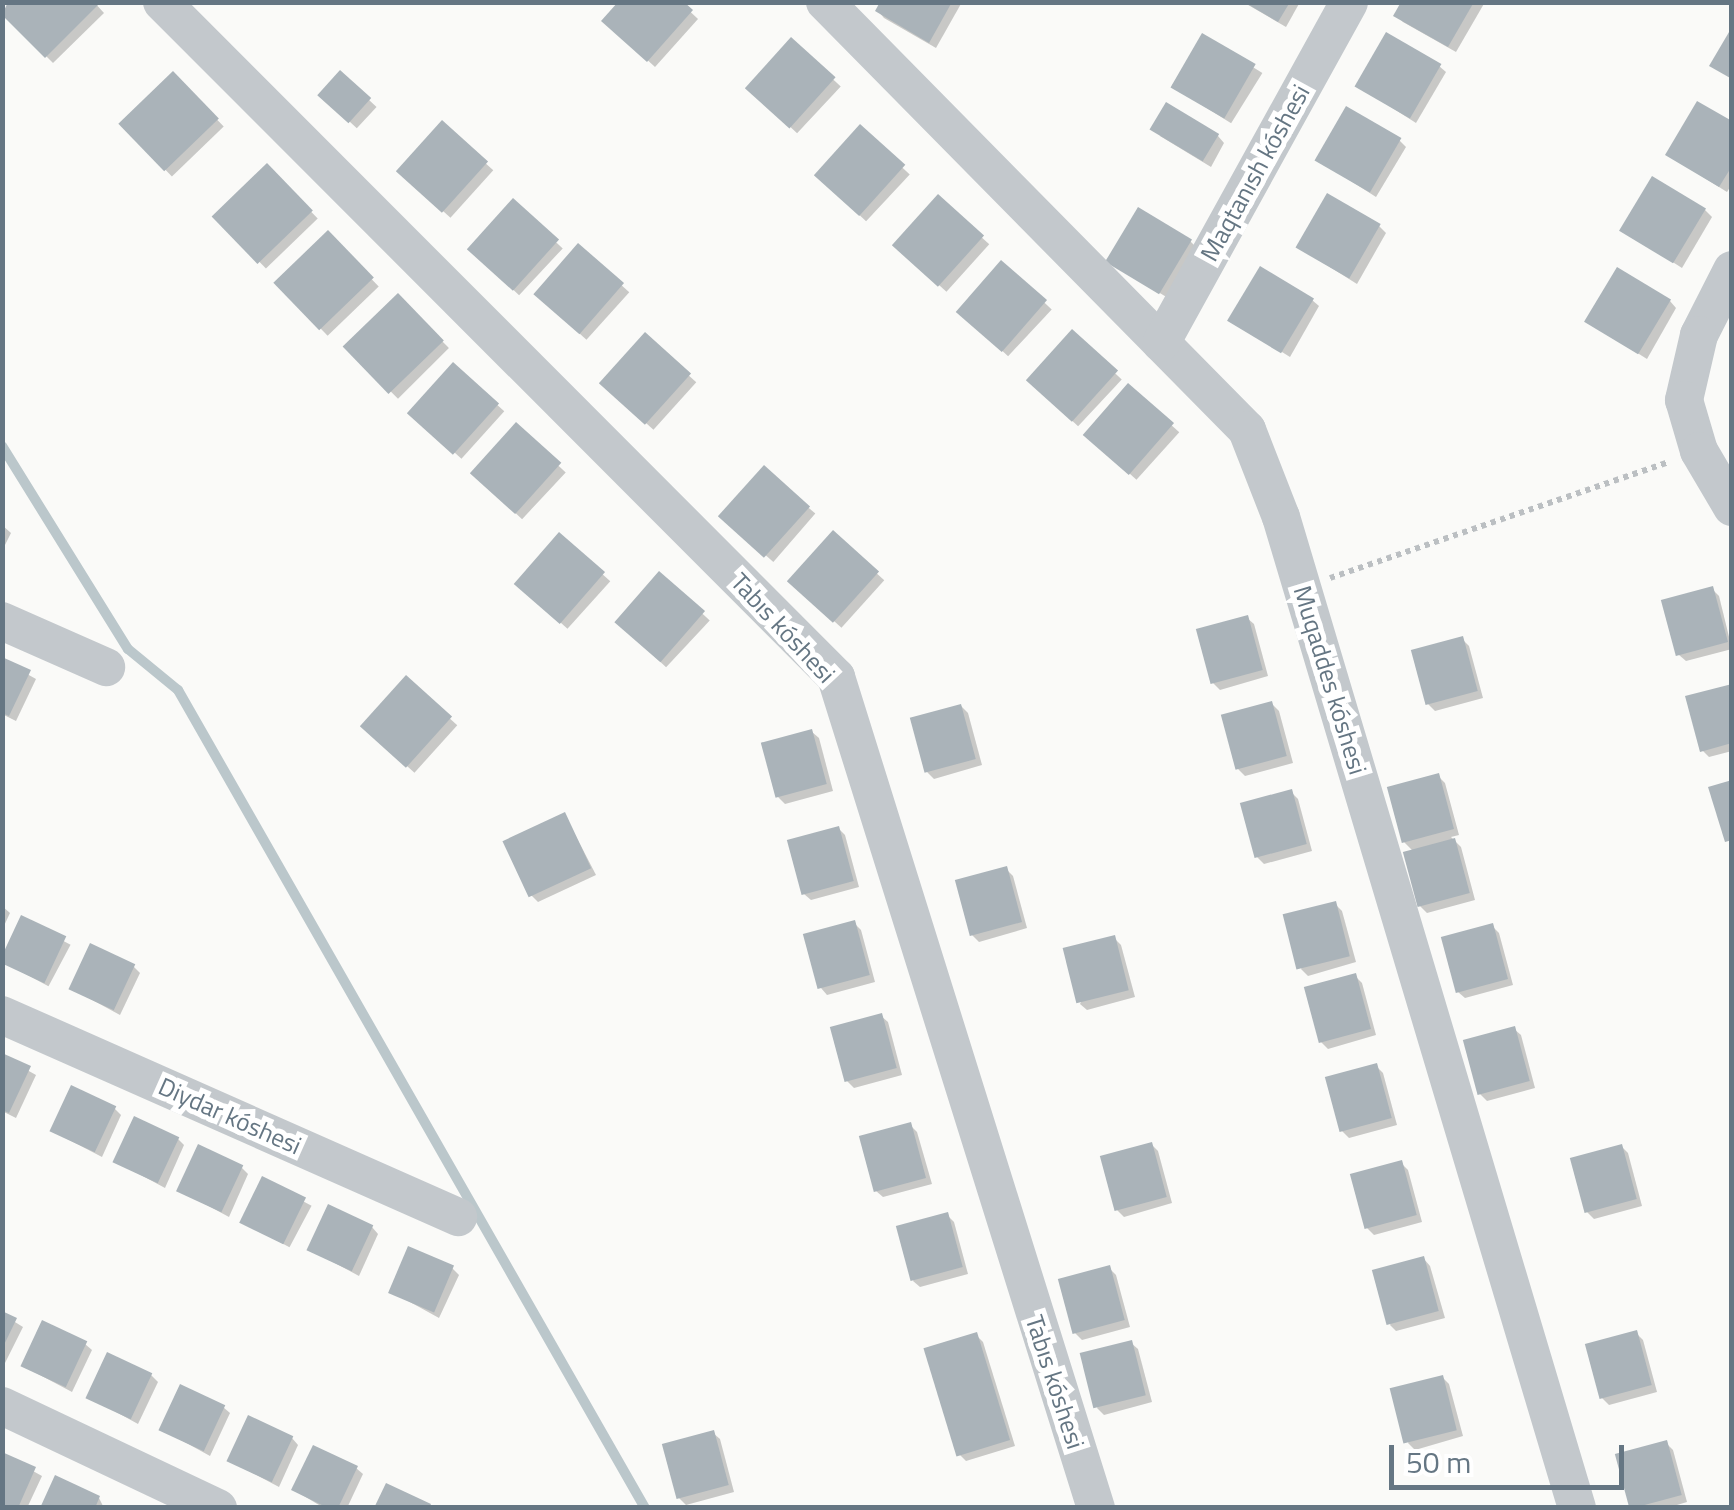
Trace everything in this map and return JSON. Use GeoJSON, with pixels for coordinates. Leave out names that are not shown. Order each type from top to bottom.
{"type":"FeatureCollection","features":[{"type":"Feature","properties":{"kind":"street","name":"Tabıs kóshesi"},"geometry":{"type":"LineString","coordinates":[[162,2],[836,677],[1096,1508]]}},
{"type":"Feature","properties":{"kind":"street","name":"Maqtanısh kóshesi"},"geometry":{"type":"LineString","coordinates":[[1161,343],[1349,2]]}},
{"type":"Feature","properties":{"kind":"street","name":"Muqaddes kóshesi"},"geometry":{"type":"LineString","coordinates":[[842,9],[1247,430],[1281,517],[1578,1508]]}},
{"type":"Feature","properties":{"kind":"street"},"geometry":{"type":"LineString","coordinates":[[1732,270],[1699,334],[1684,400],[1700,451],[1732,507]]}},
{"type":"Feature","properties":{"kind":"street"},"geometry":{"type":"LineString","coordinates":[[2,621],[106,668]]}},
{"type":"Feature","properties":{"kind":"street","name":"Diydar kóshesi"},"geometry":{"type":"LineString","coordinates":[[2,1015],[458,1217]]}},
{"type":"Feature","properties":{"kind":"street"},"geometry":{"type":"LineString","coordinates":[[2,1406],[218,1508]]}},
{"type":"Feature","properties":{"kind":"path"},"geometry":{"type":"LineString","coordinates":[[1302,588],[1700,451]]}},
{"type":"Feature","properties":{"kind":"building"},"geometry":{"type":"Polygon","coordinates":[[[8,2],[99,4],[45,58],[2,15],[8,2]]]}},
{"type":"Feature","properties":{"kind":"building"},"geometry":{"type":"Polygon","coordinates":[[[618,2],[684,2],[693,10],[647,62],[601,21],[618,2]]]}},
{"type":"Feature","properties":{"kind":"building"},"geometry":{"type":"Polygon","coordinates":[[[880,2],[952,2],[929,43],[875,11],[880,2]]]}},
{"type":"Feature","properties":{"kind":"building"},"geometry":{"type":"Polygon","coordinates":[[[1244,2],[1290,2],[1278,22],[1244,2]]]}},
{"type":"Feature","properties":{"kind":"building"},"geometry":{"type":"Polygon","coordinates":[[[1401,2],[1474,2],[1448,47],[1393,16],[1401,2]]]}},
{"type":"Feature","properties":{"kind":"building"},"geometry":{"type":"Polygon","coordinates":[[[1732,27],[1732,79],[1709,66],[1732,27]]]}},
{"type":"Feature","properties":{"kind":"building"},"geometry":{"type":"Polygon","coordinates":[[[1386,32],[1441,64],[1410,119],[1354,87],[1386,32]]]}},
{"type":"Feature","properties":{"kind":"building"},"geometry":{"type":"Polygon","coordinates":[[[1202,33],[1256,64],[1224,119],[1170,88],[1202,33]]]}},
{"type":"Feature","properties":{"kind":"building"},"geometry":{"type":"Polygon","coordinates":[[[791,37],[836,77],[789,128],[745,88],[791,37]]]}},
{"type":"Feature","properties":{"kind":"building"},"geometry":{"type":"Polygon","coordinates":[[[340,70],[371,98],[348,123],[317,95],[340,70]]]}},
{"type":"Feature","properties":{"kind":"building"},"geometry":{"type":"Polygon","coordinates":[[[173,71],[219,118],[164,171],[118,124],[173,71]]]}},
{"type":"Feature","properties":{"kind":"building"},"geometry":{"type":"Polygon","coordinates":[[[1697,101],[1732,121],[1732,166],[1719,187],[1665,155],[1697,101]]]}},
{"type":"Feature","properties":{"kind":"building"},"geometry":{"type":"Polygon","coordinates":[[[1166,102],[1219,134],[1203,161],[1150,129],[1166,102]]]}},
{"type":"Feature","properties":{"kind":"building"},"geometry":{"type":"Polygon","coordinates":[[[1346,106],[1401,138],[1370,193],[1314,161],[1346,106]]]}},
{"type":"Feature","properties":{"kind":"building"},"geometry":{"type":"Polygon","coordinates":[[[442,120],[488,161],[442,213],[396,171],[442,120]]]}},
{"type":"Feature","properties":{"kind":"building"},"geometry":{"type":"Polygon","coordinates":[[[860,124],[905,165],[859,216],[814,175],[860,124]]]}},
{"type":"Feature","properties":{"kind":"building"},"geometry":{"type":"Polygon","coordinates":[[[267,163],[313,210],[257,264],[212,216],[267,163]]]}},
{"type":"Feature","properties":{"kind":"building"},"geometry":{"type":"Polygon","coordinates":[[[1652,176],[1706,208],[1673,263],[1619,231],[1652,176]]]}},
{"type":"Feature","properties":{"kind":"building"},"geometry":{"type":"Polygon","coordinates":[[[1327,193],[1381,224],[1349,279],[1296,248],[1327,193]]]}},
{"type":"Feature","properties":{"kind":"building"},"geometry":{"type":"Polygon","coordinates":[[[938,194],[984,235],[938,287],[892,245],[938,194]]]}},
{"type":"Feature","properties":{"kind":"building"},"geometry":{"type":"Polygon","coordinates":[[[513,198],[559,239],[513,291],[467,249],[513,198]]]}},
{"type":"Feature","properties":{"kind":"building"},"geometry":{"type":"Polygon","coordinates":[[[1138,207],[1192,239],[1159,294],[1105,262],[1138,207]]]}},
{"type":"Feature","properties":{"kind":"building"},"geometry":{"type":"Polygon","coordinates":[[[328,230],[374,277],[319,330],[273,283],[328,230]]]}},
{"type":"Feature","properties":{"kind":"building"},"geometry":{"type":"Polygon","coordinates":[[[578,243],[624,283],[579,334],[533,294],[578,243]]]}},
{"type":"Feature","properties":{"kind":"building"},"geometry":{"type":"Polygon","coordinates":[[[1001,260],[1047,300],[1002,352],[956,312],[1001,260]]]}},
{"type":"Feature","properties":{"kind":"building"},"geometry":{"type":"Polygon","coordinates":[[[1260,266],[1314,298],[1281,353],[1227,321],[1260,266]]]}},
{"type":"Feature","properties":{"kind":"building"},"geometry":{"type":"Polygon","coordinates":[[[1617,267],[1671,299],[1638,354],[1584,322],[1617,267]]]}},
{"type":"Feature","properties":{"kind":"building"},"geometry":{"type":"Polygon","coordinates":[[[398,293],[444,340],[388,394],[343,346],[398,293]]]}},
{"type":"Feature","properties":{"kind":"building"},"geometry":{"type":"Polygon","coordinates":[[[1072,329],[1118,370],[1072,422],[1026,380],[1072,329]]]}},
{"type":"Feature","properties":{"kind":"building"},"geometry":{"type":"Polygon","coordinates":[[[645,332],[691,373],[645,425],[599,383],[645,332]]]}},
{"type":"Feature","properties":{"kind":"building"},"geometry":{"type":"Polygon","coordinates":[[[453,362],[499,403],[453,455],[407,413],[453,362]]]}},
{"type":"Feature","properties":{"kind":"building"},"geometry":{"type":"Polygon","coordinates":[[[1128,383],[1174,423],[1129,475],[1083,435],[1128,383]]]}},
{"type":"Feature","properties":{"kind":"building"},"geometry":{"type":"Polygon","coordinates":[[[516,422],[561,463],[515,514],[470,473],[516,422]]]}},
{"type":"Feature","properties":{"kind":"building"},"geometry":{"type":"Polygon","coordinates":[[[764,465],[810,506],[764,558],[718,516],[764,465]]]}},
{"type":"Feature","properties":{"kind":"building"},"geometry":{"type":"Polygon","coordinates":[[[833,530],[879,571],[833,623],[787,581],[833,530]]]}},
{"type":"Feature","properties":{"kind":"building"},"geometry":{"type":"Polygon","coordinates":[[[559,532],[605,572],[560,624],[514,584],[559,532]]]}},
{"type":"Feature","properties":{"kind":"building"},"geometry":{"type":"Polygon","coordinates":[[[659,571],[705,611],[660,662],[614,622],[659,571]]]}},
{"type":"Feature","properties":{"kind":"building"},"geometry":{"type":"Polygon","coordinates":[[[1713,586],[1728,642],[1676,656],[1661,600],[1713,586]]]}},
{"type":"Feature","properties":{"kind":"building"},"geometry":{"type":"Polygon","coordinates":[[[1248,615],[1263,670],[1211,684],[1196,629],[1248,615]]]}},
{"type":"Feature","properties":{"kind":"building"},"geometry":{"type":"Polygon","coordinates":[[[1463,636],[1478,691],[1426,705],[1411,650],[1463,636]]]}},
{"type":"Feature","properties":{"kind":"building"},"geometry":{"type":"Polygon","coordinates":[[[2,657],[31,670],[9,716],[2,713],[2,657]]]}},
{"type":"Feature","properties":{"kind":"building"},"geometry":{"type":"Polygon","coordinates":[[[406,675],[452,716],[406,768],[360,726],[406,675]]]}},
{"type":"Feature","properties":{"kind":"building"},"geometry":{"type":"Polygon","coordinates":[[[1732,684],[1732,743],[1700,752],[1685,696],[1732,684]]]}},
{"type":"Feature","properties":{"kind":"building"},"geometry":{"type":"Polygon","coordinates":[[[1272,701],[1287,756],[1236,770],[1221,715],[1272,701]]]}},
{"type":"Feature","properties":{"kind":"building"},"geometry":{"type":"Polygon","coordinates":[[[961,704],[976,759],[925,773],[910,718],[961,704]]]}},
{"type":"Feature","properties":{"kind":"building"},"geometry":{"type":"Polygon","coordinates":[[[812,729],[827,784],[776,798],[761,743],[812,729]]]}},
{"type":"Feature","properties":{"kind":"building"},"geometry":{"type":"Polygon","coordinates":[[[1439,773],[1454,829],[1402,843],[1387,787],[1439,773]]]}},
{"type":"Feature","properties":{"kind":"building"},"geometry":{"type":"Polygon","coordinates":[[[1732,780],[1732,840],[1725,842],[1708,787],[1732,780]]]}},
{"type":"Feature","properties":{"kind":"building"},"geometry":{"type":"Polygon","coordinates":[[[1292,789],[1307,844],[1255,858],[1240,803],[1292,789]]]}},
{"type":"Feature","properties":{"kind":"building"},"geometry":{"type":"Polygon","coordinates":[[[565,812],[591,868],[529,897],[502,841],[565,812]]]}},
{"type":"Feature","properties":{"kind":"building"},"geometry":{"type":"Polygon","coordinates":[[[839,826],[854,881],[802,895],[787,840],[839,826]]]}},
{"type":"Feature","properties":{"kind":"building"},"geometry":{"type":"Polygon","coordinates":[[[1455,838],[1470,893],[1418,907],[1403,852],[1455,838]]]}},
{"type":"Feature","properties":{"kind":"building"},"geometry":{"type":"Polygon","coordinates":[[[1007,866],[1022,922],[970,936],[955,880],[1007,866]]]}},
{"type":"Feature","properties":{"kind":"building"},"geometry":{"type":"Polygon","coordinates":[[[1336,901],[1350,956],[1296,970],[1283,914],[1336,901]]]}},
{"type":"Feature","properties":{"kind":"building"},"geometry":{"type":"Polygon","coordinates":[[[21,915],[66,936],[44,983],[2,964],[21,915]]]}},
{"type":"Feature","properties":{"kind":"building"},"geometry":{"type":"Polygon","coordinates":[[[855,920],[870,975],[818,989],[803,934],[855,920]]]}},
{"type":"Feature","properties":{"kind":"building"},"geometry":{"type":"Polygon","coordinates":[[[1493,923],[1508,979],[1456,993],[1441,937],[1493,923]]]}},
{"type":"Feature","properties":{"kind":"building"},"geometry":{"type":"Polygon","coordinates":[[[1115,935],[1129,990],[1076,1003],[1063,948],[1115,935]]]}},
{"type":"Feature","properties":{"kind":"building"},"geometry":{"type":"Polygon","coordinates":[[[90,943],[135,964],[114,1010],[68,989],[90,943]]]}},
{"type":"Feature","properties":{"kind":"building"},"geometry":{"type":"Polygon","coordinates":[[[1356,973],[1371,1029],[1319,1043],[1304,987],[1356,973]]]}},
{"type":"Feature","properties":{"kind":"building"},"geometry":{"type":"Polygon","coordinates":[[[882,1013],[897,1068],[845,1082],[830,1027],[882,1013]]]}},
{"type":"Feature","properties":{"kind":"building"},"geometry":{"type":"Polygon","coordinates":[[[1515,1026],[1530,1081],[1478,1095],[1463,1040],[1515,1026]]]}},
{"type":"Feature","properties":{"kind":"building"},"geometry":{"type":"Polygon","coordinates":[[[2,1053],[31,1066],[9,1113],[2,1110],[2,1053]]]}},
{"type":"Feature","properties":{"kind":"building"},"geometry":{"type":"Polygon","coordinates":[[[1377,1063],[1392,1118],[1340,1132],[1325,1077],[1377,1063]]]}},
{"type":"Feature","properties":{"kind":"building"},"geometry":{"type":"Polygon","coordinates":[[[71,1085],[116,1106],[95,1152],[49,1131],[71,1085]]]}},
{"type":"Feature","properties":{"kind":"building"},"geometry":{"type":"Polygon","coordinates":[[[134,1116],[179,1137],[158,1183],[112,1162],[134,1116]]]}},
{"type":"Feature","properties":{"kind":"building"},"geometry":{"type":"Polygon","coordinates":[[[911,1122],[926,1178],[874,1192],[859,1136],[911,1122]]]}},
{"type":"Feature","properties":{"kind":"building"},"geometry":{"type":"Polygon","coordinates":[[[1152,1142],[1167,1197],[1115,1211],[1100,1156],[1152,1142]]]}},
{"type":"Feature","properties":{"kind":"building"},"geometry":{"type":"Polygon","coordinates":[[[198,1144],[243,1165],[221,1212],[176,1191],[198,1144]]]}},
{"type":"Feature","properties":{"kind":"building"},"geometry":{"type":"Polygon","coordinates":[[[1622,1144],[1637,1199],[1585,1213],[1570,1158],[1622,1144]]]}},
{"type":"Feature","properties":{"kind":"building"},"geometry":{"type":"Polygon","coordinates":[[[1402,1160],[1417,1215],[1365,1229],[1350,1174],[1402,1160]]]}},
{"type":"Feature","properties":{"kind":"building"},"geometry":{"type":"Polygon","coordinates":[[[262,1176],[306,1197],[283,1244],[239,1223],[262,1176]]]}},
{"type":"Feature","properties":{"kind":"building"},"geometry":{"type":"Polygon","coordinates":[[[328,1204],[373,1225],[352,1271],[306,1250],[328,1204]]]}},
{"type":"Feature","properties":{"kind":"building"},"geometry":{"type":"Polygon","coordinates":[[[948,1212],[963,1267],[911,1281],[896,1226],[948,1212]]]}},
{"type":"Feature","properties":{"kind":"building"},"geometry":{"type":"Polygon","coordinates":[[[408,1246],[454,1266],[434,1312],[388,1293],[408,1246]]]}},
{"type":"Feature","properties":{"kind":"building"},"geometry":{"type":"Polygon","coordinates":[[[1424,1256],[1439,1311],[1387,1325],[1372,1270],[1424,1256]]]}},
{"type":"Feature","properties":{"kind":"building"},"geometry":{"type":"Polygon","coordinates":[[[1110,1265],[1125,1320],[1073,1334],[1058,1279],[1110,1265]]]}},
{"type":"Feature","properties":{"kind":"building"},"geometry":{"type":"Polygon","coordinates":[[[2,1311],[17,1318],[2,1349],[2,1311]]]}},
{"type":"Feature","properties":{"kind":"building"},"geometry":{"type":"Polygon","coordinates":[[[42,1320],[87,1341],[66,1387],[20,1366],[42,1320]]]}},
{"type":"Feature","properties":{"kind":"building"},"geometry":{"type":"Polygon","coordinates":[[[1637,1330],[1652,1385],[1600,1399],[1585,1344],[1637,1330]]]}},
{"type":"Feature","properties":{"kind":"building"},"geometry":{"type":"Polygon","coordinates":[[[977,1332],[1010,1440],[956,1456],[923,1348],[977,1332]]]}},
{"type":"Feature","properties":{"kind":"building"},"geometry":{"type":"Polygon","coordinates":[[[1132,1340],[1146,1395],[1093,1408],[1080,1353],[1132,1340]]]}},
{"type":"Feature","properties":{"kind":"building"},"geometry":{"type":"Polygon","coordinates":[[[107,1352],[152,1373],[131,1419],[85,1398],[107,1352]]]}},
{"type":"Feature","properties":{"kind":"building"},"geometry":{"type":"Polygon","coordinates":[[[1443,1375],[1457,1430],[1403,1444],[1390,1388],[1443,1375]]]}},
{"type":"Feature","properties":{"kind":"building"},"geometry":{"type":"Polygon","coordinates":[[[180,1384],[225,1405],[204,1451],[158,1430],[180,1384]]]}},
{"type":"Feature","properties":{"kind":"building"},"geometry":{"type":"Polygon","coordinates":[[[248,1415],[293,1436],[272,1482],[226,1461],[248,1415]]]}},
{"type":"Feature","properties":{"kind":"building"},"geometry":{"type":"Polygon","coordinates":[[[714,1430],[729,1485],[677,1499],[662,1444],[714,1430]]]}},
{"type":"Feature","properties":{"kind":"building"},"geometry":{"type":"Polygon","coordinates":[[[1667,1440],[1682,1495],[1629,1508],[1615,1454],[1667,1440]]]}},
{"type":"Feature","properties":{"kind":"building"},"geometry":{"type":"Polygon","coordinates":[[[313,1445],[358,1466],[338,1508],[328,1508],[291,1490],[313,1445]]]}},
{"type":"Feature","properties":{"kind":"building"},"geometry":{"type":"Polygon","coordinates":[[[2,1452],[36,1467],[18,1508],[2,1508],[2,1452]]]}},
{"type":"Feature","properties":{"kind":"building"},"geometry":{"type":"Polygon","coordinates":[[[55,1475],[100,1496],[95,1508],[40,1508],[55,1475]]]}},
{"type":"Feature","properties":{"kind":"building"},"geometry":{"type":"Polygon","coordinates":[[[386,1483],[431,1504],[429,1508],[374,1508],[386,1483]]]}},
{"type":"Feature","properties":{"kind":"waterway"},"geometry":{"type":"LineString","coordinates":[[2,446],[128,649],[178,690],[645,1508]]}}]}
